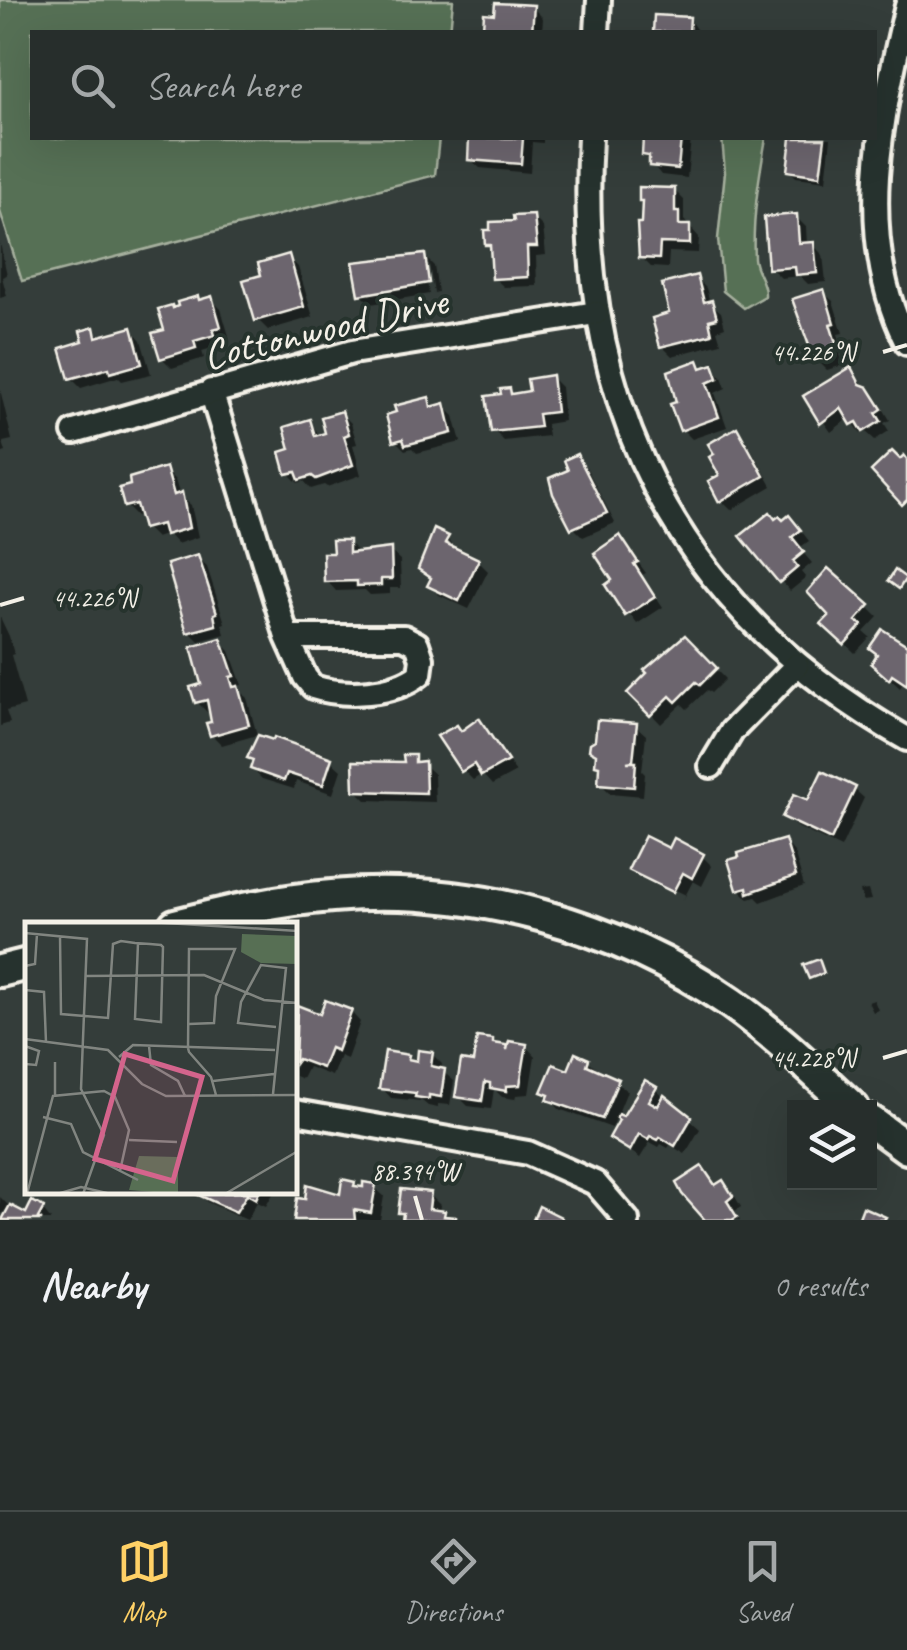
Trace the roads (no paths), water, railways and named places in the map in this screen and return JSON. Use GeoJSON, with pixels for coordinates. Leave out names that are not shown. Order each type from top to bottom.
{"type":"FeatureCollection","features":[{"type":"Feature","properties":{"kind":"main road"},"geometry":{"type":"LineString","coordinates":[[187,922],[244,908],[336,895],[424,896],[485,902],[538,914],[632,948],[682,972],[766,1030],[844,1100]]}},
{"type":"Feature","properties":{"kind":"main road"},"geometry":{"type":"LineString","coordinates":[[0,971],[25,965]]}},
{"type":"Feature","properties":{"kind":"main road"},"geometry":{"type":"LineString","coordinates":[[877,1126],[907,1148]]}},
{"type":"Feature","properties":{"kind":"street"},"geometry":{"type":"LineString","coordinates":[[596,30],[599,0]]}},
{"type":"Feature","properties":{"kind":"street"},"geometry":{"type":"LineString","coordinates":[[907,6],[892,72],[875,194],[882,274],[896,322],[907,343]]}},
{"type":"Feature","properties":{"kind":"street"},"geometry":{"type":"LineString","coordinates":[[590,140],[587,218],[596,313],[612,382],[668,511],[714,579],[768,640],[852,706],[907,739]]}},
{"type":"Feature","properties":{"kind":"street","name":"Cottonwood Drive"},"geometry":{"type":"LineString","coordinates":[[74,432],[352,352],[596,313]]}},
{"type":"Feature","properties":{"kind":"street"},"geometry":{"type":"LineString","coordinates":[[210,392],[287,637],[305,676],[313,686],[325,691],[394,689],[420,674],[418,644],[404,636],[287,637]]}},
{"type":"Feature","properties":{"kind":"street"},"geometry":{"type":"LineString","coordinates":[[711,766],[732,731],[796,665]]}},
{"type":"Feature","properties":{"kind":"street"},"geometry":{"type":"LineString","coordinates":[[298,1113],[528,1152],[595,1183],[627,1220]]}}]}
